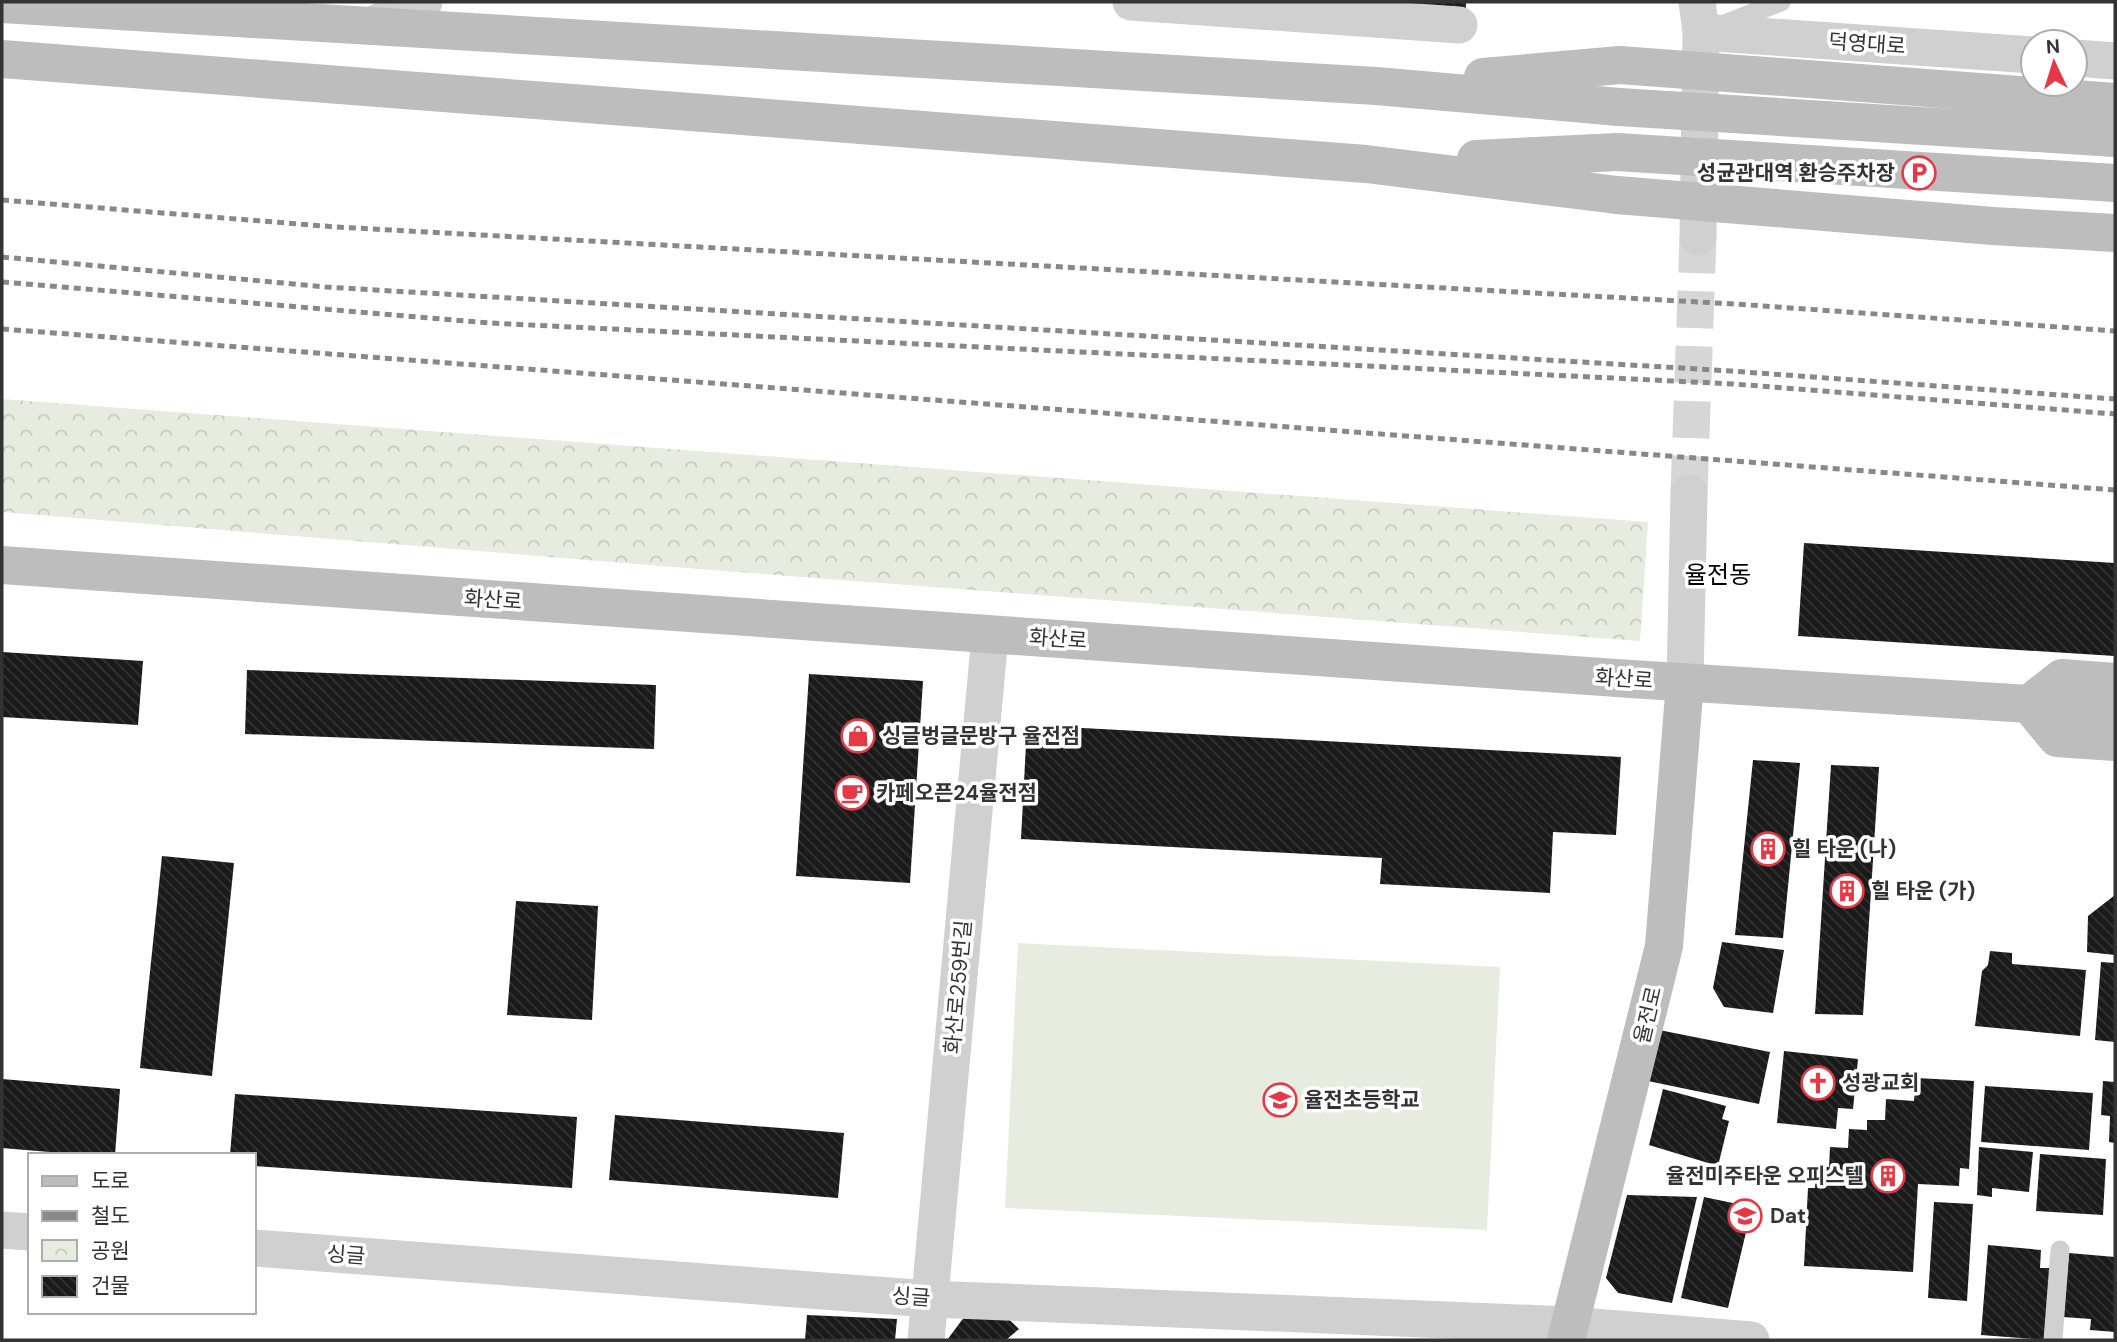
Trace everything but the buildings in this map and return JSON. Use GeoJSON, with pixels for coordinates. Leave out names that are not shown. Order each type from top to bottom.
{"type":"FeatureCollection","features":[{"type":"Feature","properties":{"kind":"street"},"geometry":{"type":"LineString","coordinates":[[370,26],[424,2]]}},
{"type":"Feature","properties":{"kind":"street"},"geometry":{"type":"LineString","coordinates":[[1131,2],[1231,5],[1459,25]]}},
{"type":"Feature","properties":{"kind":"street"},"geometry":{"type":"LineString","coordinates":[[2,4],[1376,86],[1619,107],[2115,138]]}},
{"type":"Feature","properties":{"kind":"street"},"geometry":{"type":"LineString","coordinates":[[1698,237],[1699,17]]}},
{"type":"Feature","properties":{"kind":"street","name":"덕영대로"},"geometry":{"type":"LineString","coordinates":[[1699,17],[2019,53]]}},
{"type":"Feature","properties":{"kind":"street"},"geometry":{"type":"LineString","coordinates":[[2,59],[1366,164],[1617,194],[1979,225],[2115,233]]}},
{"type":"Feature","properties":{"kind":"street"},"geometry":{"type":"LineString","coordinates":[[2089,59],[2115,61]]}},
{"type":"Feature","properties":{"kind":"street"},"geometry":{"type":"LineString","coordinates":[[1376,86],[1620,65],[2115,102]]}},
{"type":"Feature","properties":{"kind":"street"},"geometry":{"type":"LineString","coordinates":[[1366,164],[1617,152],[2115,183]]}},
{"type":"Feature","properties":{"kind":"street"},"geometry":{"type":"LineString","coordinates":[[1685,682],[1689,493]]}},
{"type":"Feature","properties":{"kind":"street","name":"화산로"},"geometry":{"type":"LineString","coordinates":[[2,565],[2115,711]]}},
{"type":"Feature","properties":{"kind":"street","name":"화산로259번길"},"geometry":{"type":"LineString","coordinates":[[926,1340],[990,635]]}},
{"type":"Feature","properties":{"kind":"street"},"geometry":{"type":"LineString","coordinates":[[2115,682],[2062,678],[2029,704],[2057,738],[2115,742]]}},
{"type":"Feature","properties":{"kind":"street","name":"율전로"},"geometry":{"type":"LineString","coordinates":[[1568,1333],[1664,946],[1685,682]]}},
{"type":"Feature","properties":{"kind":"street"},"geometry":{"type":"LineString","coordinates":[[2,1230],[28,1232]]}},
{"type":"Feature","properties":{"kind":"street","name":"싱글"},"geometry":{"type":"LineString","coordinates":[[256,1248],[930,1299],[1568,1333],[1751,1340]]}},
{"type":"Feature","properties":{"kind":"lane"},"geometry":{"type":"LineString","coordinates":[[1699,17],[1781,2]]}},
{"type":"Feature","properties":{"kind":"lane"},"geometry":{"type":"LineString","coordinates":[[2053,1340],[2060,1250]]}},
{"type":"Feature","properties":{"kind":"green space"},"geometry":{"type":"Polygon","coordinates":[[[2,399],[1648,522],[1640,641],[698,569],[2,512],[2,399]]]}},
{"type":"Feature","properties":{"kind":"green space"},"geometry":{"type":"Polygon","coordinates":[[[1018,943],[1500,967],[1487,1230],[1005,1208],[1018,943]]]}},
{"type":"Feature","properties":{"kind":"tunnel"},"geometry":{"type":"LineString","coordinates":[[1689,493],[1698,237]]}},
{"type":"Feature","properties":{"kind":"railway"},"geometry":{"type":"LineString","coordinates":[[2,200],[336,227],[1735,304],[2115,331]]}},
{"type":"Feature","properties":{"kind":"railway"},"geometry":{"type":"LineString","coordinates":[[2,257],[326,287],[1731,371],[2115,399]]}},
{"type":"Feature","properties":{"kind":"railway"},"geometry":{"type":"LineString","coordinates":[[2,282],[490,323],[1734,384],[2115,414]]}},
{"type":"Feature","properties":{"kind":"railway"},"geometry":{"type":"LineString","coordinates":[[2,329],[2115,490]]}},
{"type":"Feature","properties":{"kind":"place","name":"성균관대역 환승주차장"},"geometry":{"type":"Point","coordinates":[1919,173]}},
{"type":"Feature","properties":{"kind":"place","name":"싱글벙글문방구 율전점"},"geometry":{"type":"Point","coordinates":[858,736]}},
{"type":"Feature","properties":{"kind":"place","name":"카페오픈24율전점"},"geometry":{"type":"Point","coordinates":[852,793]}},
{"type":"Feature","properties":{"kind":"place","name":"힐 타운 (나)"},"geometry":{"type":"Point","coordinates":[1768,849]}},
{"type":"Feature","properties":{"kind":"place","name":"힐 타운 (가)"},"geometry":{"type":"Point","coordinates":[1847,891]}},
{"type":"Feature","properties":{"kind":"place","name":"성광교회"},"geometry":{"type":"Point","coordinates":[1818,1083]}},
{"type":"Feature","properties":{"kind":"place","name":"율전초등학교"},"geometry":{"type":"Point","coordinates":[1280,1100]}},
{"type":"Feature","properties":{"kind":"place","name":"율전미주타운 오피스텔"},"geometry":{"type":"Point","coordinates":[1888,1176]}},
{"type":"Feature","properties":{"kind":"place","name":"Dat"},"geometry":{"type":"Point","coordinates":[1745,1216]}},
{"type":"Feature","properties":{"kind":"district","name":"율전동"},"geometry":{"type":"Point","coordinates":[1718,574]}}]}
